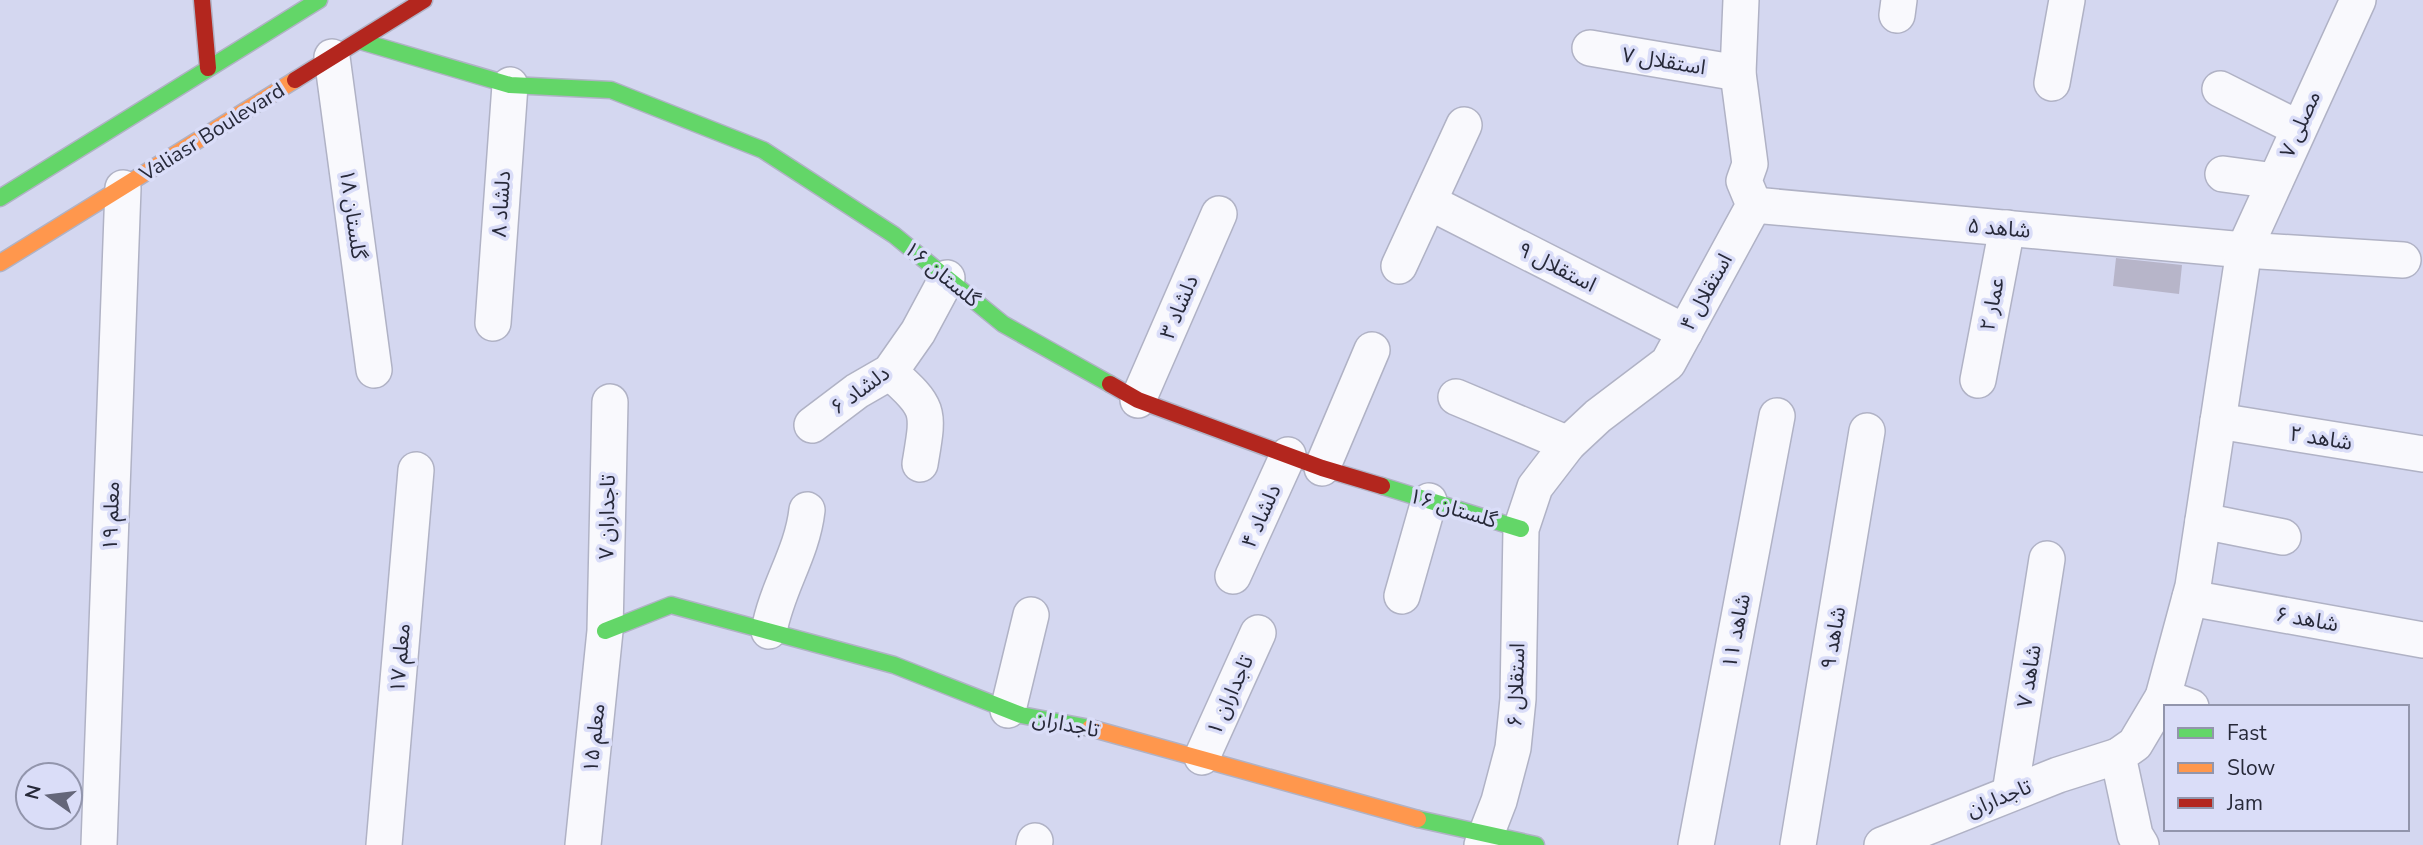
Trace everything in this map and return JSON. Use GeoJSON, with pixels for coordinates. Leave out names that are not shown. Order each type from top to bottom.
{"type":"FeatureCollection","features":[{"type":"Feature","properties":{"kind":"street"},"geometry":{"type":"LineString","coordinates":[[202,0],[208,68]]}},
{"type":"Feature","properties":{"kind":"street"},"geometry":{"type":"LineString","coordinates":[[0,198],[319,0]]}},
{"type":"Feature","properties":{"kind":"street","name":"Valiasr Boulevard"},"geometry":{"type":"LineString","coordinates":[[0,263],[424,0]]}},
{"type":"Feature","properties":{"kind":"street"},"geometry":{"type":"LineString","coordinates":[[1741,0],[1738,73],[1750,164],[1744,181],[1754,205]]}},
{"type":"Feature","properties":{"kind":"street"},"geometry":{"type":"LineString","coordinates":[[2052,83],[2067,0]]}},
{"type":"Feature","properties":{"kind":"street","name":"مصلی ۷"},"geometry":{"type":"LineString","coordinates":[[2177,702],[2190,598],[2244,250],[2349,3]]}},
{"type":"Feature","properties":{"kind":"street","name":"استقلال ۷"},"geometry":{"type":"LineString","coordinates":[[1590,48],[1738,73]]}},
{"type":"Feature","properties":{"kind":"street","name":"گلستان ۱۶"},"geometry":{"type":"LineString","coordinates":[[346,49],[510,85],[611,90],[763,150],[894,235],[1003,324],[1138,400],[1322,468],[1521,529]]}},
{"type":"Feature","properties":{"kind":"street","name":"گلستان ۱۸"},"geometry":{"type":"LineString","coordinates":[[346,49],[374,370]]}},
{"type":"Feature","properties":{"kind":"street","name":"دلشاد ۸"},"geometry":{"type":"LineString","coordinates":[[493,323],[510,85]]}},
{"type":"Feature","properties":{"kind":"street"},"geometry":{"type":"LineString","coordinates":[[2220,89],[2298,128]]}},
{"type":"Feature","properties":{"kind":"street"},"geometry":{"type":"LineString","coordinates":[[1399,266],[1464,125]]}},
{"type":"Feature","properties":{"kind":"street"},"geometry":{"type":"LineString","coordinates":[[2223,174],[2274,181]]}},
{"type":"Feature","properties":{"kind":"street","name":"معلم ۱۹"},"geometry":{"type":"LineString","coordinates":[[99,845],[123,188]]}},
{"type":"Feature","properties":{"kind":"street","name":"استقلال ۹"},"geometry":{"type":"LineString","coordinates":[[1429,202],[1685,332]]}},
{"type":"Feature","properties":{"kind":"street","name":"شاهد ۵"},"geometry":{"type":"LineString","coordinates":[[1754,205],[2244,250],[2403,260]]}},
{"type":"Feature","properties":{"kind":"street","name":"استقلال ۴"},"geometry":{"type":"LineString","coordinates":[[1521,529],[1535,487],[1568,444],[1598,416],[1668,363],[1754,205]]}},
{"type":"Feature","properties":{"kind":"street","name":"دلشاد ۳"},"geometry":{"type":"LineString","coordinates":[[1138,400],[1219,214]]}},
{"type":"Feature","properties":{"kind":"street","name":"عمار ۲"},"geometry":{"type":"LineString","coordinates":[[1978,380],[2007,229]]}},
{"type":"Feature","properties":{"kind":"street","name":"دلشاد ۶"},"geometry":{"type":"LineString","coordinates":[[812,425],[857,391],[890,372],[918,332],[947,278]]}},
{"type":"Feature","properties":{"kind":"street"},"geometry":{"type":"LineString","coordinates":[[1322,468],[1372,350]]}},
{"type":"Feature","properties":{"kind":"street"},"geometry":{"type":"LineString","coordinates":[[890,372],[920,398],[927,419],[920,464]]}},
{"type":"Feature","properties":{"kind":"street"},"geometry":{"type":"LineString","coordinates":[[1456,397],[1568,444]]}},
{"type":"Feature","properties":{"kind":"street","name":"تاجداران ۷"},"geometry":{"type":"LineString","coordinates":[[605,631],[610,402]]}},
{"type":"Feature","properties":{"kind":"street","name":"شاهد ۱۱"},"geometry":{"type":"LineString","coordinates":[[1696,845],[1777,416]]}},
{"type":"Feature","properties":{"kind":"street","name":"شاهد ۲"},"geometry":{"type":"LineString","coordinates":[[2218,421],[2423,454]]}},
{"type":"Feature","properties":{"kind":"street","name":"شاهد ۹"},"geometry":{"type":"LineString","coordinates":[[1798,845],[1867,431]]}},
{"type":"Feature","properties":{"kind":"street","name":"دلشاد ۴"},"geometry":{"type":"LineString","coordinates":[[1233,576],[1288,455]]}},
{"type":"Feature","properties":{"kind":"street","name":"معلم ۱۷"},"geometry":{"type":"LineString","coordinates":[[384,845],[416,470]]}},
{"type":"Feature","properties":{"kind":"street"},"geometry":{"type":"LineString","coordinates":[[1402,596],[1429,501]]}},
{"type":"Feature","properties":{"kind":"street"},"geometry":{"type":"LineString","coordinates":[[769,631],[775,601],[804,536],[807,510]]}},
{"type":"Feature","properties":{"kind":"street"},"geometry":{"type":"LineString","coordinates":[[2203,521],[2283,537]]}},
{"type":"Feature","properties":{"kind":"street","name":"استقلال ۶"},"geometry":{"type":"LineString","coordinates":[[1483,841],[1499,801],[1513,748],[1518,699],[1521,529]]}},
{"type":"Feature","properties":{"kind":"street","name":"شاهد ۷"},"geometry":{"type":"LineString","coordinates":[[2010,793],[2047,559]]}},
{"type":"Feature","properties":{"kind":"street","name":"شاهد ۶"},"geometry":{"type":"LineString","coordinates":[[2190,598],[2423,640]]}},
{"type":"Feature","properties":{"kind":"street","name":"تاجداران"},"geometry":{"type":"LineString","coordinates":[[605,631],[671,605],[894,665],[1021,715],[1105,731],[1202,757],[1483,841],[1536,845]]}},
{"type":"Feature","properties":{"kind":"street"},"geometry":{"type":"LineString","coordinates":[[1008,710],[1031,615]]}},
{"type":"Feature","properties":{"kind":"street","name":"معلم ۱۵"},"geometry":{"type":"LineString","coordinates":[[583,845],[605,631]]}},
{"type":"Feature","properties":{"kind":"street","name":"تاجداران ۱"},"geometry":{"type":"LineString","coordinates":[[1202,757],[1258,633]]}},
{"type":"Feature","properties":{"kind":"street","name":"مصلی ۷"},"geometry":{"type":"LineString","coordinates":[[2118,757],[2164,715]]}},
{"type":"Feature","properties":{"kind":"street"},"geometry":{"type":"LineString","coordinates":[[2118,757],[2135,835],[2141,845]]}},
{"type":"Feature","properties":{"kind":"street","name":"تاجداران"},"geometry":{"type":"LineString","coordinates":[[1882,845],[2010,793],[2118,757]]}},
{"type":"Feature","properties":{"kind":"building"},"geometry":{"type":"Polygon","coordinates":[[[2116,258],[2182,265],[2179,294],[2113,286],[2116,258]]]}},
{"type":"Feature","properties":{"kind":"traffic: fast"},"geometry":{"type":"LineString","coordinates":[[0,198],[319,0]]}},
{"type":"Feature","properties":{"kind":"traffic: fast"},"geometry":{"type":"LineString","coordinates":[[360,41],[510,85],[611,90],[763,150],[894,235],[1003,324],[1110,384]]}},
{"type":"Feature","properties":{"kind":"traffic: fast"},"geometry":{"type":"LineString","coordinates":[[1382,486],[1521,529]]}},
{"type":"Feature","properties":{"kind":"traffic: fast"},"geometry":{"type":"LineString","coordinates":[[605,631],[671,605],[894,665],[1021,715],[1090,728]]}},
{"type":"Feature","properties":{"kind":"traffic: fast"},"geometry":{"type":"LineString","coordinates":[[1418,819],[1536,845]]}},
{"type":"Feature","properties":{"kind":"traffic: slow"},"geometry":{"type":"LineString","coordinates":[[0,263],[295,80]]}},
{"type":"Feature","properties":{"kind":"traffic: slow"},"geometry":{"type":"LineString","coordinates":[[1090,728],[1418,819]]}},
{"type":"Feature","properties":{"kind":"traffic: jam"},"geometry":{"type":"LineString","coordinates":[[202,0],[208,68]]}},
{"type":"Feature","properties":{"kind":"traffic: jam"},"geometry":{"type":"LineString","coordinates":[[295,80],[424,0]]}},
{"type":"Feature","properties":{"kind":"traffic: jam"},"geometry":{"type":"LineString","coordinates":[[1110,384],[1138,400],[1322,468],[1382,486]]}}]}
